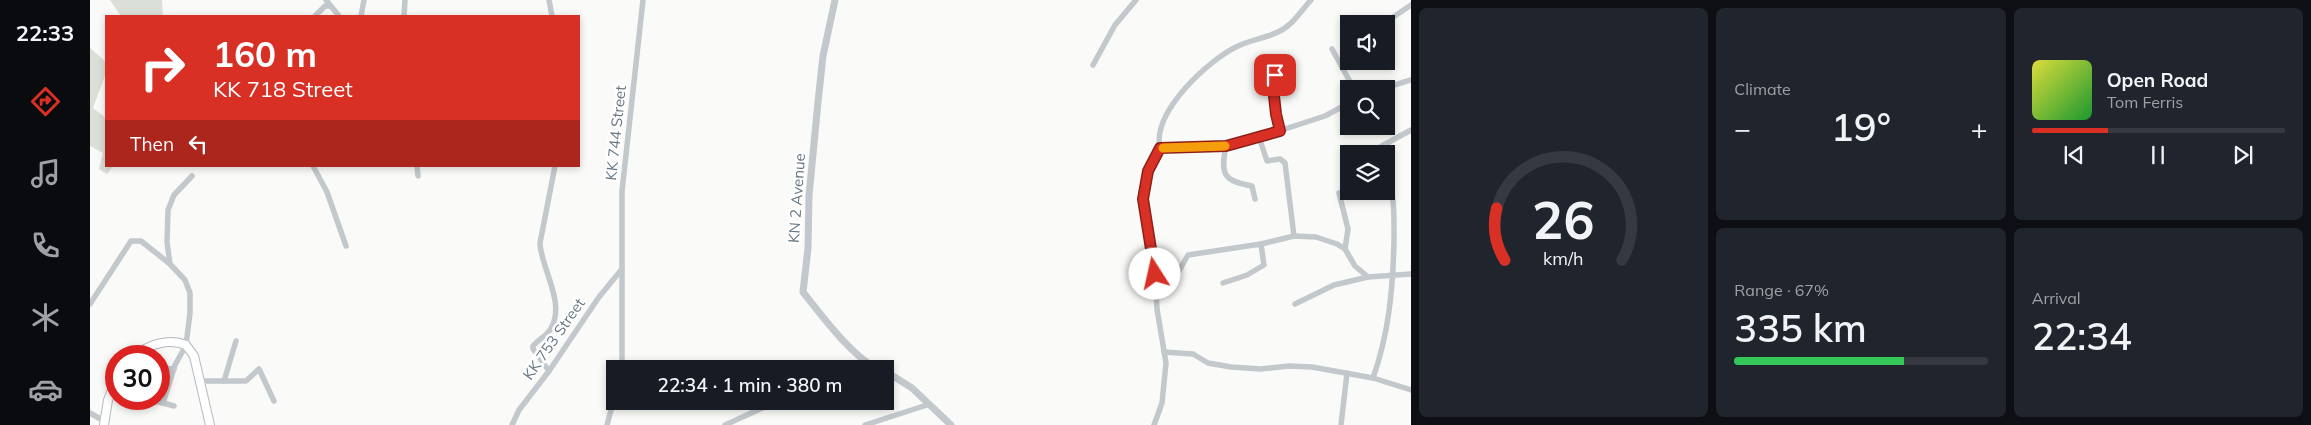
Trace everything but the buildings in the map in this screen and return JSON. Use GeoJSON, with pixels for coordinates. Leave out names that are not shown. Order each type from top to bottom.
{"type":"FeatureCollection","features":[{"type":"Feature","properties":{"kind":"main road"},"geometry":{"type":"LineString","coordinates":[[155,345],[169,340],[186,345],[194,356],[210,425]]}},
{"type":"Feature","properties":{"kind":"main road"},"geometry":{"type":"LineString","coordinates":[[104,423],[106,410]]}},
{"type":"Feature","properties":{"kind":"street"},"geometry":{"type":"LineString","coordinates":[[326,0],[338,15]]}},
{"type":"Feature","properties":{"kind":"street"},"geometry":{"type":"LineString","coordinates":[[361,15],[364,0]]}},
{"type":"Feature","properties":{"kind":"street"},"geometry":{"type":"LineString","coordinates":[[404,15],[405,0]]}},
{"type":"Feature","properties":{"kind":"street"},"geometry":{"type":"LineString","coordinates":[[549,0],[552,15]]}},
{"type":"Feature","properties":{"kind":"street","name":"KK 744 Street"},"geometry":{"type":"LineString","coordinates":[[622,360],[622,191],[643,0]]}},
{"type":"Feature","properties":{"kind":"street","name":"KN 2 Avenue"},"geometry":{"type":"LineString","coordinates":[[835,0],[823,56],[809,196],[808,248],[803,292],[852,350],[865,360]]}},
{"type":"Feature","properties":{"kind":"street"},"geometry":{"type":"LineString","coordinates":[[1093,65],[1115,25],[1136,0]]}},
{"type":"Feature","properties":{"kind":"street"},"geometry":{"type":"LineString","coordinates":[[1154,425],[1162,403],[1165,378],[1164,352],[1157,309],[1155,274],[1143,199],[1148,171],[1160,148],[1160,134],[1163,123],[1175,101],[1219,57],[1238,46],[1278,32],[1289,25],[1312,0]]}},
{"type":"Feature","properties":{"kind":"street"},"geometry":{"type":"LineString","coordinates":[[1395,16],[1411,5]]}},
{"type":"Feature","properties":{"kind":"street"},"geometry":{"type":"LineString","coordinates":[[315,15],[325,6],[330,6]]}},
{"type":"Feature","properties":{"kind":"street"},"geometry":{"type":"LineString","coordinates":[[1332,49],[1349,80]]}},
{"type":"Feature","properties":{"kind":"street"},"geometry":{"type":"LineString","coordinates":[[1280,131],[1272,78],[1283,73]]}},
{"type":"Feature","properties":{"kind":"street"},"geometry":{"type":"LineString","coordinates":[[1395,85],[1411,80]]}},
{"type":"Feature","properties":{"kind":"street"},"geometry":{"type":"LineString","coordinates":[[1160,148],[1226,146],[1325,116],[1340,108]]}},
{"type":"Feature","properties":{"kind":"street"},"geometry":{"type":"LineString","coordinates":[[1384,145],[1411,130]]}},
{"type":"Feature","properties":{"kind":"street"},"geometry":{"type":"LineString","coordinates":[[1259,137],[1267,161],[1280,159],[1285,162],[1294,236]]}},
{"type":"Feature","properties":{"kind":"street"},"geometry":{"type":"LineString","coordinates":[[1226,146],[1224,168],[1228,178],[1238,184],[1252,186],[1255,199]]}},
{"type":"Feature","properties":{"kind":"street"},"geometry":{"type":"LineString","coordinates":[[314,167],[328,192],[346,246]]}},
{"type":"Feature","properties":{"kind":"street"},"geometry":{"type":"LineString","coordinates":[[417,167],[418,176]]}},
{"type":"Feature","properties":{"kind":"street"},"geometry":{"type":"LineString","coordinates":[[549,371],[533,349],[533,346],[549,331],[553,320],[554,292],[542,255],[540,242],[555,167]]}},
{"type":"Feature","properties":{"kind":"street"},"geometry":{"type":"LineString","coordinates":[[170,264],[167,242],[169,204],[174,195],[192,176]]}},
{"type":"Feature","properties":{"kind":"street"},"geometry":{"type":"LineString","coordinates":[[1339,193],[1348,229],[1345,249]]}},
{"type":"Feature","properties":{"kind":"street"},"geometry":{"type":"LineString","coordinates":[[1373,378],[1389,314],[1393,276],[1392,200]]}},
{"type":"Feature","properties":{"kind":"street"},"geometry":{"type":"LineString","coordinates":[[1157,289],[1176,276],[1188,255],[1261,244],[1294,236],[1322,238],[1345,249],[1355,266],[1368,277]]}},
{"type":"Feature","properties":{"kind":"street"},"geometry":{"type":"LineString","coordinates":[[90,304],[131,241],[141,241],[170,264],[185,280],[190,293],[190,313],[186,345],[174,369],[170,383]]}},
{"type":"Feature","properties":{"kind":"street"},"geometry":{"type":"LineString","coordinates":[[1224,283],[1248,274],[1264,265],[1261,244]]}},
{"type":"Feature","properties":{"kind":"street"},"geometry":{"type":"LineString","coordinates":[[1155,274],[1181,267]]}},
{"type":"Feature","properties":{"kind":"street","name":"KK 753 Street"},"geometry":{"type":"LineString","coordinates":[[512,425],[518,410],[549,371],[599,297],[622,269]]}},
{"type":"Feature","properties":{"kind":"street"},"geometry":{"type":"LineString","coordinates":[[1295,304],[1334,285],[1368,277],[1411,274]]}},
{"type":"Feature","properties":{"kind":"street"},"geometry":{"type":"LineString","coordinates":[[224,382],[236,341]]}},
{"type":"Feature","properties":{"kind":"street"},"geometry":{"type":"LineString","coordinates":[[1164,352],[1193,354],[1208,363],[1231,367],[1261,369],[1298,365],[1373,378],[1411,390]]}},
{"type":"Feature","properties":{"kind":"street"},"geometry":{"type":"LineString","coordinates":[[170,369],[174,369]]}},
{"type":"Feature","properties":{"kind":"street"},"geometry":{"type":"LineString","coordinates":[[200,381],[246,381],[259,369],[274,401]]}},
{"type":"Feature","properties":{"kind":"street"},"geometry":{"type":"LineString","coordinates":[[1341,425],[1347,373]]}},
{"type":"Feature","properties":{"kind":"street"},"geometry":{"type":"LineString","coordinates":[[894,376],[930,404],[951,425]]}},
{"type":"Feature","properties":{"kind":"street"},"geometry":{"type":"LineString","coordinates":[[865,425],[930,404]]}},
{"type":"Feature","properties":{"kind":"street"},"geometry":{"type":"LineString","coordinates":[[170,405],[174,406]]}},
{"type":"Feature","properties":{"kind":"street"},"geometry":{"type":"LineString","coordinates":[[607,425],[611,410]]}},
{"type":"Feature","properties":{"kind":"street"},"geometry":{"type":"LineString","coordinates":[[725,425],[758,410]]}},
{"type":"Feature","properties":{"kind":"street"},"geometry":{"type":"LineString","coordinates":[[90,413],[104,423]]}},
{"type":"Feature","properties":{"kind":"shaded area"},"geometry":{"type":"Polygon","coordinates":[[[110,0],[162,0],[163,15],[120,15],[110,0]]]}},
{"type":"Feature","properties":{"kind":"shaded area"},"geometry":{"type":"Polygon","coordinates":[[[90,48],[105,61],[105,76],[93,108],[105,117],[105,167],[112,167],[107,174],[99,169],[103,153],[90,146],[90,48]]]}},
{"type":"Feature","properties":{"kind":"slow traffic"},"geometry":{"type":"LineString","coordinates":[[1163,148],[1225,146]]}},
{"type":"Feature","properties":{"kind":"route"},"geometry":{"type":"LineString","coordinates":[[1155,274],[1143,192],[1148,171],[1160,148],[1226,146],[1280,131],[1273,91],[1272,78],[1275,75]]}}]}
